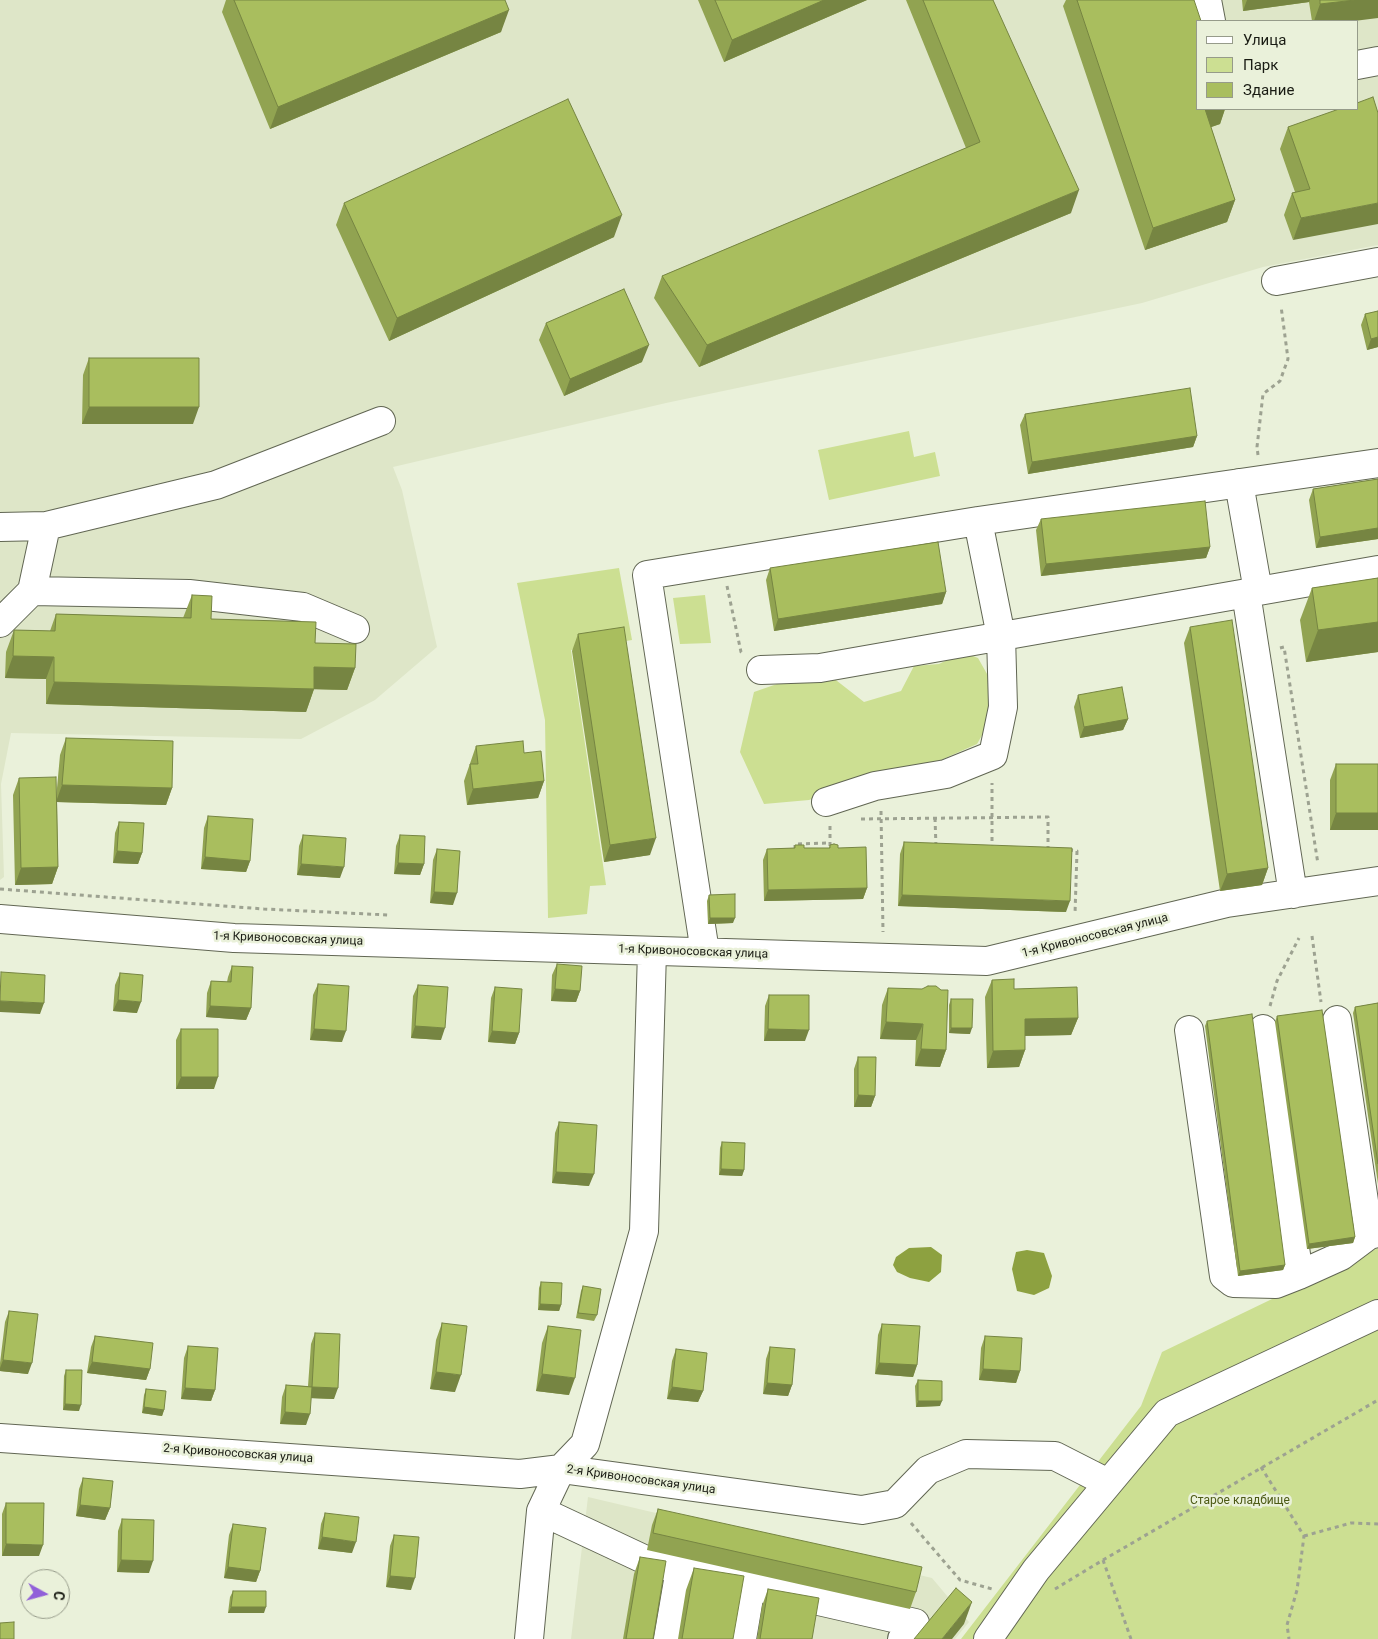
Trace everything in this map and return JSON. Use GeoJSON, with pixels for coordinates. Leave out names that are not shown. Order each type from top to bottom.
{"type":"FeatureCollection","features":[{"type":"Feature","properties":{"kind":"street"},"geometry":{"type":"LineString","coordinates":[[1207,0],[1212,20]]}},
{"type":"Feature","properties":{"kind":"street"},"geometry":{"type":"LineString","coordinates":[[1358,65],[1378,61]]}},
{"type":"Feature","properties":{"kind":"street"},"geometry":{"type":"LineString","coordinates":[[1276,281],[1378,262]]}},
{"type":"Feature","properties":{"kind":"street"},"geometry":{"type":"LineString","coordinates":[[0,527],[46,526],[216,485],[382,421]]}},
{"type":"Feature","properties":{"kind":"street"},"geometry":{"type":"LineString","coordinates":[[705,952],[647,575],[978,521],[1378,463]]}},
{"type":"Feature","properties":{"kind":"street"},"geometry":{"type":"LineString","coordinates":[[1250,482],[1255,652],[1293,894]]}},
{"type":"Feature","properties":{"kind":"street"},"geometry":{"type":"LineString","coordinates":[[828,811],[875,786],[946,774],[993,755],[1003,707],[1001,636],[978,521]]}},
{"type":"Feature","properties":{"kind":"street"},"geometry":{"type":"LineString","coordinates":[[0,623],[32,591],[46,526]]}},
{"type":"Feature","properties":{"kind":"street"},"geometry":{"type":"LineString","coordinates":[[761,670],[820,668],[1378,570]]}},
{"type":"Feature","properties":{"kind":"street"},"geometry":{"type":"LineString","coordinates":[[32,591],[190,594],[303,607],[355,629]]}},
{"type":"Feature","properties":{"kind":"street","name":"1-я Кривоносовская улица"},"geometry":{"type":"LineString","coordinates":[[0,918],[234,938],[987,961],[1227,903],[1378,881]]}},
{"type":"Feature","properties":{"kind":"street"},"geometry":{"type":"LineString","coordinates":[[529,1639],[541,1511],[561,1469],[585,1444],[644,1231],[652,951]]}},
{"type":"Feature","properties":{"kind":"street"},"geometry":{"type":"LineString","coordinates":[[1189,1030],[1224,1276],[1233,1284],[1276,1284],[1300,1276],[1341,1256],[1374,1234],[1337,1020]]}},
{"type":"Feature","properties":{"kind":"street"},"geometry":{"type":"LineString","coordinates":[[1263,1029],[1300,1276]]}},
{"type":"Feature","properties":{"kind":"street"},"geometry":{"type":"LineString","coordinates":[[988,1639],[1036,1570],[1167,1413],[1378,1314]]}},
{"type":"Feature","properties":{"kind":"street","name":"2-я Кривоносовская улица"},"geometry":{"type":"LineString","coordinates":[[0,1438],[520,1474],[561,1469],[862,1510],[896,1504]]}},
{"type":"Feature","properties":{"kind":"street"},"geometry":{"type":"LineString","coordinates":[[896,1504],[928,1470],[966,1454],[1055,1456],[1108,1483]]}},
{"type":"Feature","properties":{"kind":"street"},"geometry":{"type":"LineString","coordinates":[[541,1511],[652,1563],[915,1623],[902,1639]]}},
{"type":"Feature","properties":{"kind":"street"},"geometry":{"type":"LineString","coordinates":[[668,1639],[680,1570]]}},
{"type":"Feature","properties":{"kind":"street"},"geometry":{"type":"LineString","coordinates":[[742,1639],[751,1586]]}},
{"type":"Feature","properties":{"kind":"path"},"geometry":{"type":"LineString","coordinates":[[1250,482],[1257,447],[1263,394],[1280,381],[1288,359],[1284,323],[1276,281]]}},
{"type":"Feature","properties":{"kind":"path"},"geometry":{"type":"LineString","coordinates":[[723,563],[741,652],[761,670]]}},
{"type":"Feature","properties":{"kind":"path"},"geometry":{"type":"LineString","coordinates":[[1255,652],[1284,647],[1319,870]]}},
{"type":"Feature","properties":{"kind":"path"},"geometry":{"type":"LineString","coordinates":[[992,857],[993,755]]}},
{"type":"Feature","properties":{"kind":"path"},"geometry":{"type":"LineString","coordinates":[[828,811],[830,856]]}},
{"type":"Feature","properties":{"kind":"path"},"geometry":{"type":"LineString","coordinates":[[936,818],[936,855]]}},
{"type":"Feature","properties":{"kind":"path"},"geometry":{"type":"LineString","coordinates":[[857,819],[1048,818],[1048,850]]}},
{"type":"Feature","properties":{"kind":"path"},"geometry":{"type":"LineString","coordinates":[[881,819],[884,940]]}},
{"type":"Feature","properties":{"kind":"path"},"geometry":{"type":"LineString","coordinates":[[795,855],[795,844],[830,844]]}},
{"type":"Feature","properties":{"kind":"path"},"geometry":{"type":"LineString","coordinates":[[1068,850],[1077,851],[1074,920]]}},
{"type":"Feature","properties":{"kind":"path"},"geometry":{"type":"LineString","coordinates":[[1312,936],[1322,1008],[1337,1020]]}},
{"type":"Feature","properties":{"kind":"path"},"geometry":{"type":"LineString","coordinates":[[1263,1029],[1277,981],[1299,938]]}},
{"type":"Feature","properties":{"kind":"path"},"geometry":{"type":"LineString","coordinates":[[1054,1590],[1378,1400]]}},
{"type":"Feature","properties":{"kind":"path"},"geometry":{"type":"LineString","coordinates":[[1261,1468],[1304,1536],[1297,1590],[1286,1625],[1288,1639]]}},
{"type":"Feature","properties":{"kind":"path"},"geometry":{"type":"LineString","coordinates":[[896,1504],[960,1580],[999,1590],[1016,1599]]}},
{"type":"Feature","properties":{"kind":"path"},"geometry":{"type":"LineString","coordinates":[[1304,1536],[1351,1522],[1378,1524]]}},
{"type":"Feature","properties":{"kind":"path"},"geometry":{"type":"LineString","coordinates":[[1103,1560],[1131,1639]]}},
{"type":"Feature","properties":{"kind":"shaded area"},"geometry":{"type":"Polygon","coordinates":[[[0,0],[1378,0],[1378,245],[1263,267],[1142,303],[666,403],[393,467],[402,490],[437,647],[375,700],[301,739],[11,733],[1,784],[4,877],[0,880],[0,0]]]}},
{"type":"Feature","properties":{"kind":"shaded area"},"geometry":{"type":"Polygon","coordinates":[[[931,1247],[942,1255],[941,1272],[929,1282],[910,1278],[897,1272],[893,1265],[896,1257],[909,1248],[931,1247]]]}},
{"type":"Feature","properties":{"kind":"shaded area"},"geometry":{"type":"Polygon","coordinates":[[[1027,1250],[1044,1253],[1052,1276],[1049,1288],[1034,1295],[1017,1291],[1012,1269],[1016,1252],[1027,1250]]]}},
{"type":"Feature","properties":{"kind":"shaded area"},"geometry":{"type":"Polygon","coordinates":[[[588,1497],[932,1578],[969,1622],[955,1639],[571,1639],[588,1497]]]}},
{"type":"Feature","properties":{"kind":"green space"},"geometry":{"type":"Polygon","coordinates":[[[909,431],[914,457],[935,452],[940,476],[829,500],[818,450],[909,431]]]}},
{"type":"Feature","properties":{"kind":"green space"},"geometry":{"type":"Polygon","coordinates":[[[619,568],[632,640],[571,650],[606,885],[590,886],[587,914],[548,918],[545,720],[517,583],[619,568]]]}},
{"type":"Feature","properties":{"kind":"green space"},"geometry":{"type":"Polygon","coordinates":[[[705,595],[711,643],[680,644],[673,598],[705,595]]]}},
{"type":"Feature","properties":{"kind":"green space"},"geometry":{"type":"Polygon","coordinates":[[[963,652],[978,658],[991,681],[993,716],[977,744],[925,767],[867,779],[809,800],[764,804],[740,752],[754,692],[797,677],[832,677],[864,702],[901,691],[914,666],[939,664],[963,652]]]}},
{"type":"Feature","properties":{"kind":"green space","name":"Старое кладбище"},"geometry":{"type":"Polygon","coordinates":[[[1378,1248],[1378,1639],[961,1639],[1141,1406],[1162,1352],[1378,1248]]]}},
{"type":"Feature","properties":{"kind":"building"},"geometry":{"type":"Polygon","coordinates":[[[234,0],[505,0],[509,10],[278,107],[234,0]]]}},
{"type":"Feature","properties":{"kind":"building"},"geometry":{"type":"Polygon","coordinates":[[[715,0],[824,0],[732,40],[715,0]]]}},
{"type":"Feature","properties":{"kind":"building"},"geometry":{"type":"Polygon","coordinates":[[[923,0],[993,0],[1079,190],[707,345],[662,276],[980,142],[923,0]]]}},
{"type":"Feature","properties":{"kind":"building"},"geometry":{"type":"Polygon","coordinates":[[[1077,0],[1194,0],[1201,20],[1196,20],[1196,110],[1205,110],[1235,200],[1153,228],[1077,0]]]}},
{"type":"Feature","properties":{"kind":"building"},"geometry":{"type":"Polygon","coordinates":[[[1320,0],[1355,0],[1320,4],[1320,0]]]}},
{"type":"Feature","properties":{"kind":"building"},"geometry":{"type":"Polygon","coordinates":[[[1373,97],[1378,113],[1378,203],[1301,218],[1292,193],[1310,189],[1288,127],[1336,110],[1358,110],[1358,103],[1373,97]]]}},
{"type":"Feature","properties":{"kind":"building"},"geometry":{"type":"Polygon","coordinates":[[[568,99],[622,215],[397,318],[344,203],[568,99]]]}},
{"type":"Feature","properties":{"kind":"building"},"geometry":{"type":"Polygon","coordinates":[[[624,289],[649,345],[570,379],[546,323],[624,289]]]}},
{"type":"Feature","properties":{"kind":"building"},"geometry":{"type":"Polygon","coordinates":[[[1378,311],[1378,337],[1371,339],[1365,314],[1378,311]]]}},
{"type":"Feature","properties":{"kind":"building"},"geometry":{"type":"Polygon","coordinates":[[[89,358],[199,358],[199,407],[89,407],[89,358]]]}},
{"type":"Feature","properties":{"kind":"building"},"geometry":{"type":"Polygon","coordinates":[[[1190,388],[1197,436],[1032,462],[1025,414],[1190,388]]]}},
{"type":"Feature","properties":{"kind":"building"},"geometry":{"type":"Polygon","coordinates":[[[1378,479],[1378,528],[1320,537],[1313,489],[1378,479]]]}},
{"type":"Feature","properties":{"kind":"building"},"geometry":{"type":"Polygon","coordinates":[[[1205,501],[1210,547],[1046,564],[1041,519],[1205,501]]]}},
{"type":"Feature","properties":{"kind":"building"},"geometry":{"type":"Polygon","coordinates":[[[938,542],[946,592],[778,619],[770,568],[938,542]]]}},
{"type":"Feature","properties":{"kind":"building"},"geometry":{"type":"Polygon","coordinates":[[[1378,578],[1378,622],[1318,630],[1312,588],[1378,578]]]}},
{"type":"Feature","properties":{"kind":"building"},"geometry":{"type":"Polygon","coordinates":[[[192,595],[212,596],[211,619],[316,622],[315,643],[356,644],[355,668],[314,667],[314,689],[54,682],[54,657],[13,656],[14,630],[55,631],[56,614],[191,618],[192,595]]]}},
{"type":"Feature","properties":{"kind":"building"},"geometry":{"type":"Polygon","coordinates":[[[1232,620],[1268,868],[1227,874],[1190,627],[1232,620]]]}},
{"type":"Feature","properties":{"kind":"building"},"geometry":{"type":"Polygon","coordinates":[[[624,627],[656,838],[610,845],[578,634],[624,627]]]}},
{"type":"Feature","properties":{"kind":"building"},"geometry":{"type":"Polygon","coordinates":[[[1122,687],[1128,719],[1084,727],[1078,695],[1122,687]]]}},
{"type":"Feature","properties":{"kind":"building"},"geometry":{"type":"Polygon","coordinates":[[[66,738],[173,741],[172,788],[62,785],[66,738]]]}},
{"type":"Feature","properties":{"kind":"building"},"geometry":{"type":"Polygon","coordinates":[[[523,741],[524,753],[541,751],[544,781],[473,789],[470,764],[478,764],[476,746],[523,741]]]}},
{"type":"Feature","properties":{"kind":"building"},"geometry":{"type":"Polygon","coordinates":[[[1336,764],[1378,764],[1378,813],[1336,813],[1336,764]]]}},
{"type":"Feature","properties":{"kind":"building"},"geometry":{"type":"Polygon","coordinates":[[[56,777],[58,867],[21,868],[19,778],[56,777]]]}},
{"type":"Feature","properties":{"kind":"building"},"geometry":{"type":"Polygon","coordinates":[[[208,816],[253,819],[250,861],[205,857],[208,816]]]}},
{"type":"Feature","properties":{"kind":"building"},"geometry":{"type":"Polygon","coordinates":[[[119,822],[144,823],[142,853],[117,851],[119,822]]]}},
{"type":"Feature","properties":{"kind":"building"},"geometry":{"type":"Polygon","coordinates":[[[303,835],[346,838],[344,867],[301,864],[303,835]]]}},
{"type":"Feature","properties":{"kind":"building"},"geometry":{"type":"Polygon","coordinates":[[[400,835],[425,836],[424,864],[398,863],[400,835]]]}},
{"type":"Feature","properties":{"kind":"building"},"geometry":{"type":"Polygon","coordinates":[[[904,842],[1072,848],[1070,901],[902,895],[904,842]]]}},
{"type":"Feature","properties":{"kind":"building"},"geometry":{"type":"Polygon","coordinates":[[[795,845],[804,845],[804,848],[830,848],[830,845],[838,845],[838,848],[866,847],[867,888],[768,890],[767,849],[795,848],[795,845]]]}},
{"type":"Feature","properties":{"kind":"building"},"geometry":{"type":"Polygon","coordinates":[[[437,849],[460,851],[457,893],[434,892],[437,849]]]}},
{"type":"Feature","properties":{"kind":"building"},"geometry":{"type":"Polygon","coordinates":[[[735,894],[735,918],[710,918],[709,895],[735,894]]]}},
{"type":"Feature","properties":{"kind":"building"},"geometry":{"type":"Polygon","coordinates":[[[557,964],[582,966],[580,991],[555,989],[557,964]]]}},
{"type":"Feature","properties":{"kind":"building"},"geometry":{"type":"Polygon","coordinates":[[[232,966],[253,967],[251,1008],[210,1006],[211,981],[231,982],[232,966]]]}},
{"type":"Feature","properties":{"kind":"building"},"geometry":{"type":"Polygon","coordinates":[[[1,972],[45,975],[44,1003],[0,1001],[1,972]]]}},
{"type":"Feature","properties":{"kind":"building"},"geometry":{"type":"Polygon","coordinates":[[[120,973],[143,975],[141,1002],[118,1000],[120,973]]]}},
{"type":"Feature","properties":{"kind":"building"},"geometry":{"type":"Polygon","coordinates":[[[1014,979],[1014,989],[1077,987],[1078,1018],[1025,1019],[1025,1050],[993,1051],[992,980],[1014,979]]]}},
{"type":"Feature","properties":{"kind":"building"},"geometry":{"type":"Polygon","coordinates":[[[318,984],[349,986],[346,1031],[314,1029],[318,984]]]}},
{"type":"Feature","properties":{"kind":"building"},"geometry":{"type":"Polygon","coordinates":[[[418,985],[448,987],[445,1028],[415,1026],[418,985]]]}},
{"type":"Feature","properties":{"kind":"building"},"geometry":{"type":"Polygon","coordinates":[[[928,986],[936,986],[941,990],[948,990],[946,1050],[921,1049],[923,1024],[886,1022],[888,988],[922,989],[928,986]]]}},
{"type":"Feature","properties":{"kind":"building"},"geometry":{"type":"Polygon","coordinates":[[[495,987],[522,989],[519,1033],[492,1031],[495,987]]]}},
{"type":"Feature","properties":{"kind":"building"},"geometry":{"type":"Polygon","coordinates":[[[769,995],[809,995],[809,1030],[768,1029],[769,995]]]}},
{"type":"Feature","properties":{"kind":"building"},"geometry":{"type":"Polygon","coordinates":[[[951,999],[973,999],[972,1028],[951,1028],[951,999]]]}},
{"type":"Feature","properties":{"kind":"building"},"geometry":{"type":"Polygon","coordinates":[[[1378,1003],[1378,1164],[1355,1007],[1378,1003]]]}},
{"type":"Feature","properties":{"kind":"building"},"geometry":{"type":"Polygon","coordinates":[[[1322,1010],[1355,1237],[1309,1244],[1277,1016],[1322,1010]]]}},
{"type":"Feature","properties":{"kind":"building"},"geometry":{"type":"Polygon","coordinates":[[[1252,1014],[1285,1265],[1240,1271],[1207,1021],[1252,1014]]]}},
{"type":"Feature","properties":{"kind":"building"},"geometry":{"type":"Polygon","coordinates":[[[181,1029],[218,1029],[218,1077],[181,1077],[181,1029]]]}},
{"type":"Feature","properties":{"kind":"building"},"geometry":{"type":"Polygon","coordinates":[[[858,1057],[876,1057],[875,1096],[858,1095],[858,1057]]]}},
{"type":"Feature","properties":{"kind":"building"},"geometry":{"type":"Polygon","coordinates":[[[559,1122],[597,1125],[594,1174],[556,1172],[559,1122]]]}},
{"type":"Feature","properties":{"kind":"building"},"geometry":{"type":"Polygon","coordinates":[[[722,1142],[745,1143],[744,1170],[721,1169],[722,1142]]]}},
{"type":"Feature","properties":{"kind":"building"},"geometry":{"type":"Polygon","coordinates":[[[541,1282],[562,1283],[561,1305],[540,1304],[541,1282]]]}},
{"type":"Feature","properties":{"kind":"building"},"geometry":{"type":"Polygon","coordinates":[[[583,1286],[601,1289],[597,1315],[578,1313],[583,1286]]]}},
{"type":"Feature","properties":{"kind":"building"},"geometry":{"type":"Polygon","coordinates":[[[9,1311],[38,1314],[32,1363],[3,1360],[9,1311]]]}},
{"type":"Feature","properties":{"kind":"building"},"geometry":{"type":"Polygon","coordinates":[[[442,1323],[467,1326],[461,1375],[436,1372],[442,1323]]]}},
{"type":"Feature","properties":{"kind":"building"},"geometry":{"type":"Polygon","coordinates":[[[882,1324],[920,1326],[917,1365],[879,1363],[882,1324]]]}},
{"type":"Feature","properties":{"kind":"building"},"geometry":{"type":"Polygon","coordinates":[[[548,1326],[581,1330],[575,1378],[542,1374],[548,1326]]]}},
{"type":"Feature","properties":{"kind":"building"},"geometry":{"type":"Polygon","coordinates":[[[315,1333],[340,1334],[338,1388],[312,1387],[315,1333]]]}},
{"type":"Feature","properties":{"kind":"building"},"geometry":{"type":"Polygon","coordinates":[[[95,1336],[153,1343],[150,1369],[92,1362],[95,1336]]]}},
{"type":"Feature","properties":{"kind":"building"},"geometry":{"type":"Polygon","coordinates":[[[985,1336],[1022,1338],[1020,1371],[983,1369],[985,1336]]]}},
{"type":"Feature","properties":{"kind":"building"},"geometry":{"type":"Polygon","coordinates":[[[188,1346],[218,1348],[215,1390],[185,1388],[188,1346]]]}},
{"type":"Feature","properties":{"kind":"building"},"geometry":{"type":"Polygon","coordinates":[[[770,1347],[795,1349],[792,1385],[767,1383],[770,1347]]]}},
{"type":"Feature","properties":{"kind":"building"},"geometry":{"type":"Polygon","coordinates":[[[676,1349],[707,1353],[703,1391],[672,1387],[676,1349]]]}},
{"type":"Feature","properties":{"kind":"building"},"geometry":{"type":"Polygon","coordinates":[[[66,1370],[82,1370],[81,1405],[65,1404],[66,1370]]]}},
{"type":"Feature","properties":{"kind":"building"},"geometry":{"type":"Polygon","coordinates":[[[918,1380],[942,1381],[942,1401],[918,1401],[918,1380]]]}},
{"type":"Feature","properties":{"kind":"building"},"geometry":{"type":"Polygon","coordinates":[[[286,1385],[312,1387],[310,1414],[285,1412],[286,1385]]]}},
{"type":"Feature","properties":{"kind":"building"},"geometry":{"type":"Polygon","coordinates":[[[146,1389],[166,1391],[164,1410],[144,1407],[146,1389]]]}},
{"type":"Feature","properties":{"kind":"building"},"geometry":{"type":"Polygon","coordinates":[[[83,1478],[113,1481],[110,1508],[80,1505],[83,1478]]]}},
{"type":"Feature","properties":{"kind":"building"},"geometry":{"type":"Polygon","coordinates":[[[6,1503],[44,1503],[43,1545],[6,1544],[6,1503]]]}},
{"type":"Feature","properties":{"kind":"building"},"geometry":{"type":"Polygon","coordinates":[[[658,1509],[922,1567],[916,1592],[653,1533],[658,1509]]]}},
{"type":"Feature","properties":{"kind":"building"},"geometry":{"type":"Polygon","coordinates":[[[325,1513],[359,1517],[356,1542],[322,1537],[325,1513]]]}},
{"type":"Feature","properties":{"kind":"building"},"geometry":{"type":"Polygon","coordinates":[[[122,1519],[154,1520],[153,1561],[121,1560],[122,1519]]]}},
{"type":"Feature","properties":{"kind":"building"},"geometry":{"type":"Polygon","coordinates":[[[233,1524],[266,1528],[260,1571],[228,1567],[233,1524]]]}},
{"type":"Feature","properties":{"kind":"building"},"geometry":{"type":"Polygon","coordinates":[[[394,1535],[419,1537],[415,1578],[390,1576],[394,1535]]]}},
{"type":"Feature","properties":{"kind":"building"},"geometry":{"type":"Polygon","coordinates":[[[640,1557],[666,1561],[653,1639],[626,1639],[640,1557]]]}},
{"type":"Feature","properties":{"kind":"building"},"geometry":{"type":"Polygon","coordinates":[[[694,1568],[744,1576],[733,1639],[682,1639],[694,1568]]]}},
{"type":"Feature","properties":{"kind":"building"},"geometry":{"type":"Polygon","coordinates":[[[956,1588],[972,1602],[942,1639],[914,1639],[956,1588]]]}},
{"type":"Feature","properties":{"kind":"building"},"geometry":{"type":"Polygon","coordinates":[[[768,1589],[819,1598],[812,1639],[760,1639],[768,1589]]]}},
{"type":"Feature","properties":{"kind":"building"},"geometry":{"type":"Polygon","coordinates":[[[233,1591],[266,1591],[266,1607],[231,1607],[233,1591]]]}},
{"type":"Feature","properties":{"kind":"building"},"geometry":{"type":"Polygon","coordinates":[[[14,1622],[14,1639],[0,1639],[0,1623],[14,1622]]]}}]}
